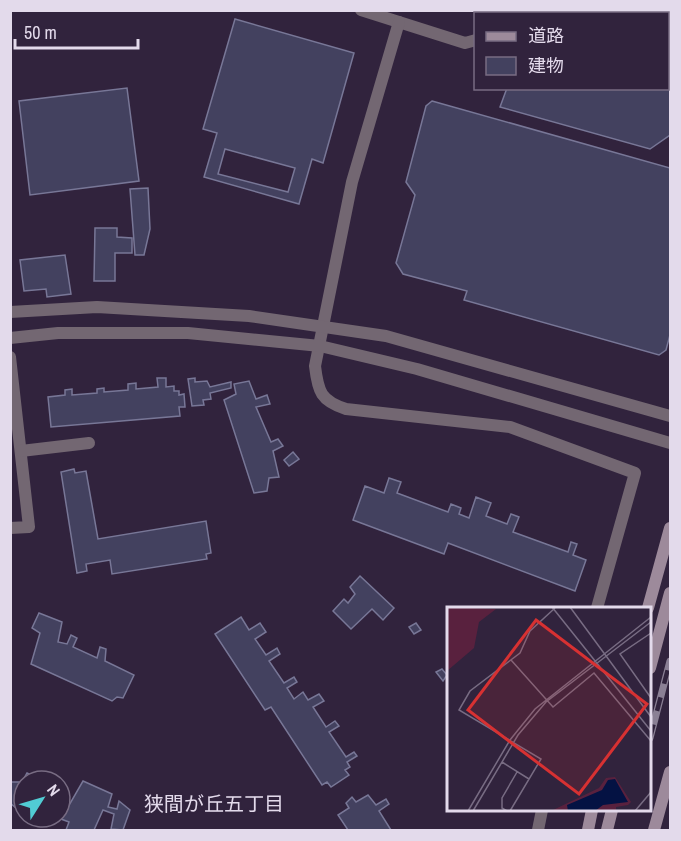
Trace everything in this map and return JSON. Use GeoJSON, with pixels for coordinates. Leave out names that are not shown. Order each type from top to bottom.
{"type":"FeatureCollection","features":[{"type":"Feature","properties":{"kind":"main road"},"geometry":{"type":"LineString","coordinates":[[649,607],[670,528]]}},
{"type":"Feature","properties":{"kind":"main road"},"geometry":{"type":"LineString","coordinates":[[651,664],[670,592]]}},
{"type":"Feature","properties":{"kind":"main road"},"geometry":{"type":"LineString","coordinates":[[654,831],[670,772]]}},
{"type":"Feature","properties":{"kind":"main road"},"geometry":{"type":"LineString","coordinates":[[588,831],[592,811]]}},
{"type":"Feature","properties":{"kind":"main road"},"geometry":{"type":"LineString","coordinates":[[607,831],[612,811]]}},
{"type":"Feature","properties":{"kind":"street"},"geometry":{"type":"LineString","coordinates":[[361,10],[465,43],[474,41]]}},
{"type":"Feature","properties":{"kind":"street"},"geometry":{"type":"LineString","coordinates":[[639,10],[660,12]]}},
{"type":"Feature","properties":{"kind":"street"},"geometry":{"type":"LineString","coordinates":[[399,22],[352,182],[315,366],[322,396],[330,404],[354,410],[510,427],[634,473],[598,607]]}},
{"type":"Feature","properties":{"kind":"street"},"geometry":{"type":"LineString","coordinates":[[10,312],[97,307],[249,316],[386,336],[670,416]]}},
{"type":"Feature","properties":{"kind":"street"},"geometry":{"type":"LineString","coordinates":[[10,338],[58,333],[188,333],[320,346],[417,369],[670,443]]}},
{"type":"Feature","properties":{"kind":"street"},"geometry":{"type":"LineString","coordinates":[[10,357],[29,527],[10,528]]}},
{"type":"Feature","properties":{"kind":"street"},"geometry":{"type":"LineString","coordinates":[[21,451],[89,442]]}},
{"type":"Feature","properties":{"kind":"street"},"geometry":{"type":"LineString","coordinates":[[538,831],[542,811]]}},
{"type":"Feature","properties":{"kind":"building"},"geometry":{"type":"Polygon","coordinates":[[[235,19],[354,53],[323,163],[312,159],[299,204],[204,177],[217,133],[203,129],[235,19]],[[225,149],[218,174],[288,192],[295,168],[225,149]]]}},
{"type":"Feature","properties":{"kind":"building"},"geometry":{"type":"Polygon","coordinates":[[[670,63],[670,135],[650,149],[500,107],[506,90],[669,90],[670,63]]]}},
{"type":"Feature","properties":{"kind":"building"},"geometry":{"type":"Polygon","coordinates":[[[127,88],[139,181],[30,195],[19,101],[127,88]]]}},
{"type":"Feature","properties":{"kind":"building"},"geometry":{"type":"Polygon","coordinates":[[[432,101],[670,168],[670,335],[666,350],[659,355],[464,300],[467,291],[403,274],[396,263],[415,195],[406,182],[426,106],[432,101]]]}},
{"type":"Feature","properties":{"kind":"building"},"geometry":{"type":"Polygon","coordinates":[[[148,188],[150,229],[144,255],[135,255],[130,189],[148,188]]]}},
{"type":"Feature","properties":{"kind":"building"},"geometry":{"type":"Polygon","coordinates":[[[95,228],[117,228],[117,237],[132,238],[132,253],[115,253],[115,281],[94,281],[95,228]]]}},
{"type":"Feature","properties":{"kind":"building"},"geometry":{"type":"Polygon","coordinates":[[[65,255],[71,294],[47,297],[46,289],[24,291],[20,260],[65,255]]]}},
{"type":"Feature","properties":{"kind":"building"},"geometry":{"type":"Polygon","coordinates":[[[157,378],[166,378],[166,387],[174,386],[174,391],[179,391],[179,395],[184,394],[185,407],[179,407],[180,416],[51,427],[48,397],[65,395],[65,390],[72,389],[72,395],[97,393],[97,389],[104,388],[104,392],[128,390],[128,384],[136,383],[136,389],[158,387],[157,378]]]}},
{"type":"Feature","properties":{"kind":"building"},"geometry":{"type":"Polygon","coordinates":[[[195,378],[195,382],[207,381],[210,387],[231,382],[231,388],[210,393],[211,399],[203,400],[204,405],[192,406],[188,379],[195,378]]]}},
{"type":"Feature","properties":{"kind":"building"},"geometry":{"type":"Polygon","coordinates":[[[249,381],[256,399],[267,395],[270,404],[256,407],[271,442],[278,439],[283,446],[273,451],[279,477],[269,478],[267,491],[254,493],[224,400],[236,394],[234,384],[249,381]]]}},
{"type":"Feature","properties":{"kind":"building"},"geometry":{"type":"Polygon","coordinates":[[[293,452],[299,459],[289,466],[284,460],[293,452]]]}},
{"type":"Feature","properties":{"kind":"building"},"geometry":{"type":"Polygon","coordinates":[[[74,469],[75,473],[86,471],[98,539],[206,521],[211,553],[206,554],[207,559],[112,574],[110,560],[86,564],[87,571],[77,573],[61,472],[74,469]]]}},
{"type":"Feature","properties":{"kind":"building"},"geometry":{"type":"Polygon","coordinates":[[[389,478],[401,482],[397,493],[448,512],[451,504],[461,508],[459,514],[469,518],[476,497],[491,503],[486,516],[507,524],[511,514],[519,517],[513,532],[568,552],[571,542],[577,544],[573,555],[586,560],[575,591],[448,543],[444,554],[353,520],[365,486],[384,493],[389,478]]]}},
{"type":"Feature","properties":{"kind":"building"},"geometry":{"type":"Polygon","coordinates":[[[360,576],[394,608],[383,620],[372,609],[351,629],[333,611],[344,599],[348,603],[355,594],[350,587],[360,576]]]}},
{"type":"Feature","properties":{"kind":"building"},"geometry":{"type":"Polygon","coordinates":[[[39,613],[62,622],[58,642],[67,644],[71,635],[77,638],[73,647],[97,658],[100,647],[106,649],[105,661],[134,675],[123,698],[117,697],[112,701],[31,664],[40,633],[32,628],[39,613]]]}},
{"type":"Feature","properties":{"kind":"building"},"geometry":{"type":"Polygon","coordinates":[[[241,617],[249,630],[260,623],[266,632],[255,639],[266,655],[277,648],[280,654],[269,661],[284,683],[294,677],[297,682],[287,688],[294,699],[303,692],[308,700],[319,694],[324,701],[313,707],[326,727],[335,721],[339,726],[329,732],[346,757],[354,752],[357,756],[347,762],[350,767],[345,770],[349,775],[331,787],[327,782],[322,785],[271,707],[265,710],[215,634],[241,617]]]}},
{"type":"Feature","properties":{"kind":"building"},"geometry":{"type":"Polygon","coordinates":[[[416,623],[421,630],[414,634],[409,627],[416,623]]]}},
{"type":"Feature","properties":{"kind":"building"},"geometry":{"type":"Polygon","coordinates":[[[442,669],[447,675],[443,681],[436,672],[442,669]]]}},
{"type":"Feature","properties":{"kind":"building"},"geometry":{"type":"Polygon","coordinates":[[[83,781],[112,794],[108,807],[117,809],[119,801],[130,810],[123,830],[111,829],[114,814],[103,810],[94,830],[66,830],[72,829],[72,800],[83,781]]]}},
{"type":"Feature","properties":{"kind":"building"},"geometry":{"type":"Polygon","coordinates":[[[10,782],[12,782],[12,805],[10,803],[10,782]]]}},
{"type":"Feature","properties":{"kind":"building"},"geometry":{"type":"Polygon","coordinates":[[[368,795],[376,805],[386,799],[389,804],[379,811],[391,830],[348,830],[338,815],[349,808],[346,803],[352,797],[356,802],[368,795]]]}},
{"type":"Feature","properties":{"kind":"railway"},"geometry":{"type":"LineString","coordinates":[[651,734],[670,661]]}},
{"type":"Feature","properties":{"kind":"district","name":"狭間が丘五丁目"},"geometry":{"type":"Point","coordinates":[214,803]}}]}
